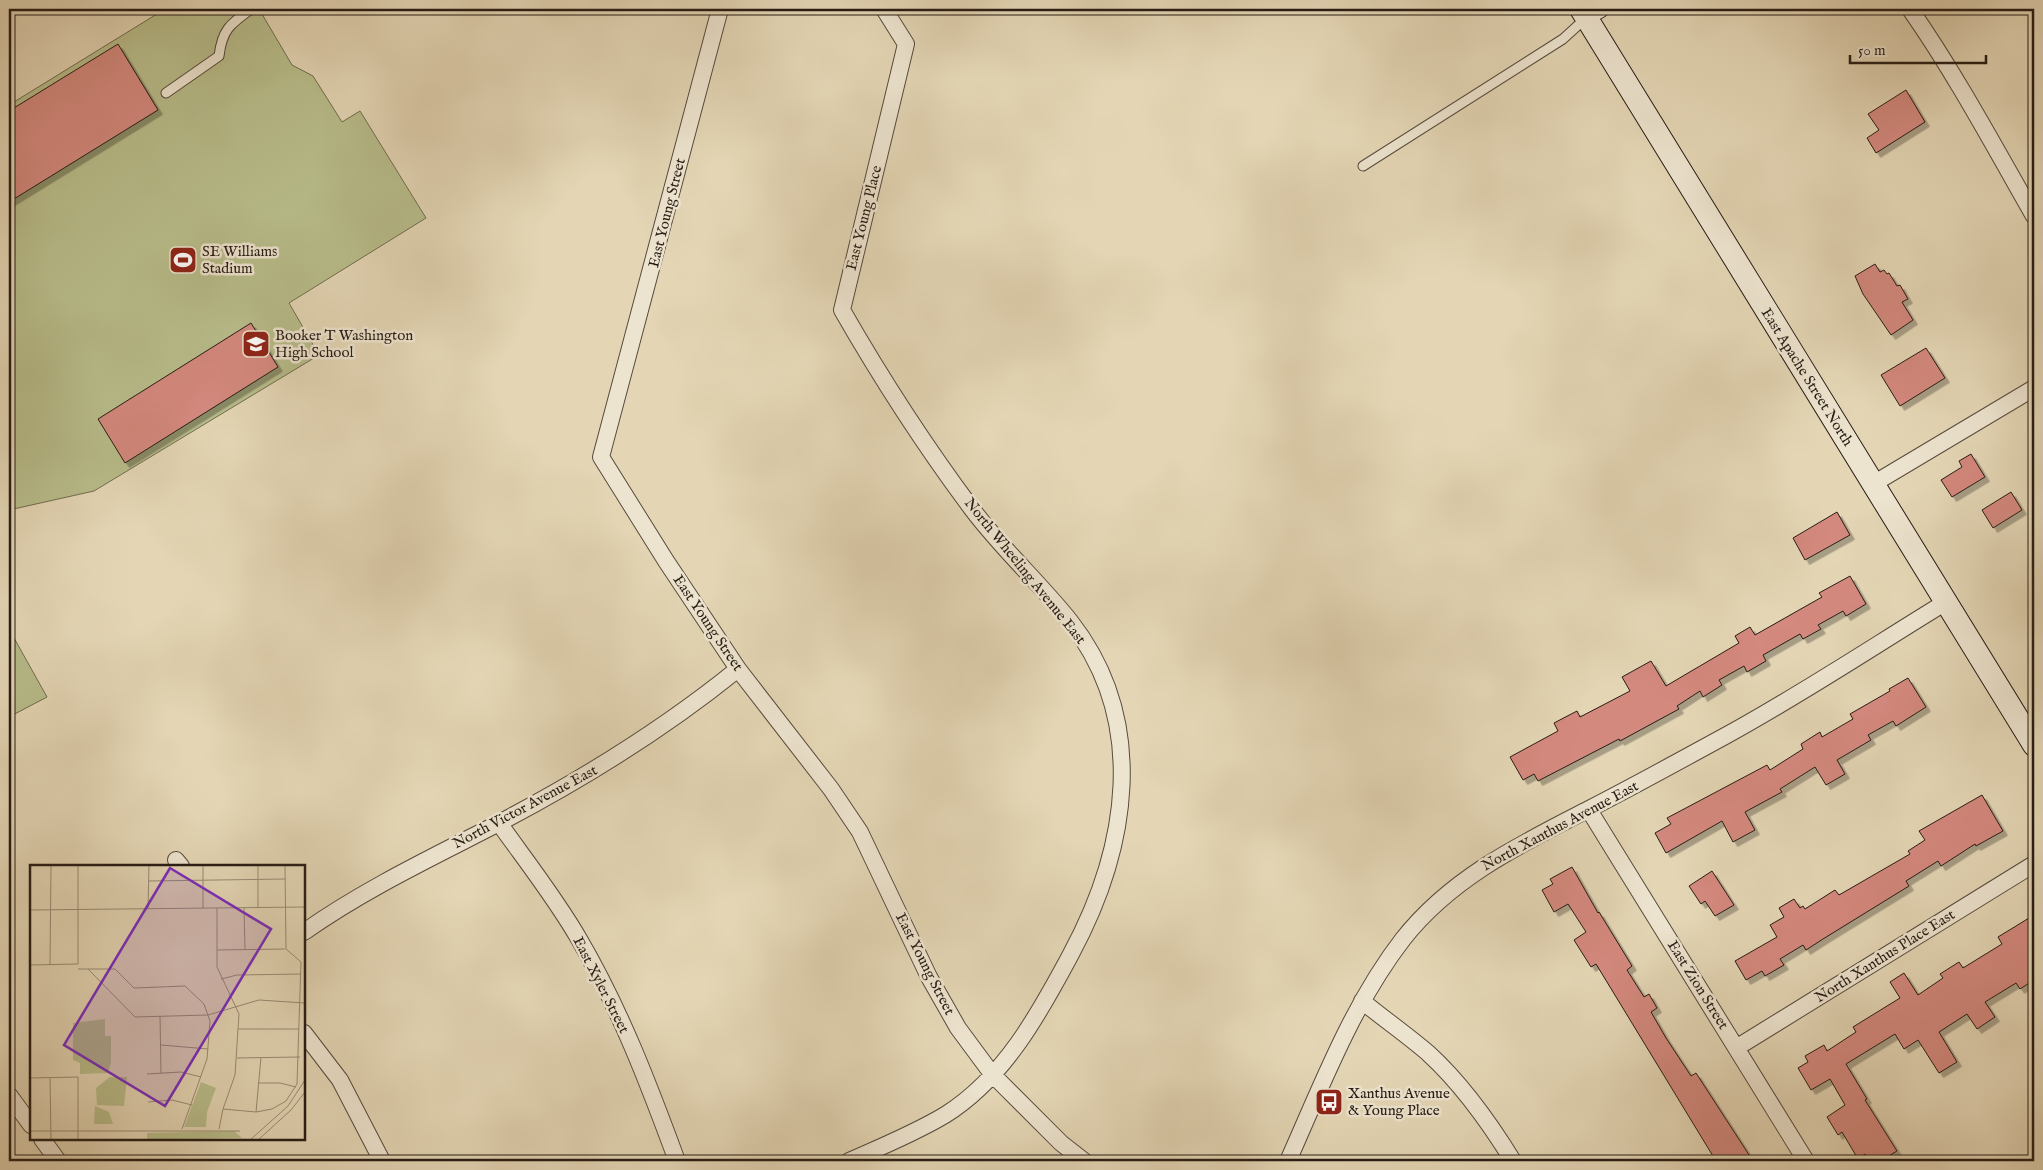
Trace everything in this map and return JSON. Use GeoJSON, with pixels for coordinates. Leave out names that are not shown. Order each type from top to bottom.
{"type":"FeatureCollection","features":[{"type":"Feature","properties":{"kind":"main road","name":"East Apache Street North"},"geometry":{"type":"LineString","coordinates":[[1589,12],[1873,484],[2034,745]]}},
{"type":"Feature","properties":{"kind":"street","name":"East Young Street"},"geometry":{"type":"LineString","coordinates":[[720,9],[601,457],[666,561],[738,669],[826,781],[860,832],[929,977],[958,1028],[992,1074],[1061,1143],[1084,1161]]}},
{"type":"Feature","properties":{"kind":"street","name":"East Young Place"},"geometry":{"type":"LineString","coordinates":[[884,9],[906,44],[842,310],[909,416]]}},
{"type":"Feature","properties":{"kind":"street"},"geometry":{"type":"LineString","coordinates":[[1910,9],[1950,72],[2034,216]]}},
{"type":"Feature","properties":{"kind":"street"},"geometry":{"type":"LineString","coordinates":[[1873,484],[2034,388]]}},
{"type":"Feature","properties":{"kind":"street","name":"North Wheeling Avenue East"},"geometry":{"type":"LineString","coordinates":[[850,1161],[910,1134],[946,1114],[1008,1058],[1031,1024],[1080,937],[1100,892],[1114,840],[1121,804],[1123,760],[1119,724],[1109,688],[1085,644],[1070,620],[973,510],[909,416]]}},
{"type":"Feature","properties":{"kind":"street","name":"North Xanthus Avenue East"},"geometry":{"type":"LineString","coordinates":[[1288,1161],[1362,1001],[1405,937],[1441,900],[1479,868],[1532,837],[1589,810],[1741,727],[1946,602]]}},
{"type":"Feature","properties":{"kind":"street","name":"North Victor Avenue East"},"geometry":{"type":"LineString","coordinates":[[305,931],[425,860],[499,823],[578,780],[646,738],[738,669]]}},
{"type":"Feature","properties":{"kind":"street","name":"East Zion Street"},"geometry":{"type":"LineString","coordinates":[[1589,810],[1806,1161]]}},
{"type":"Feature","properties":{"kind":"street","name":"East Xyler Street"},"geometry":{"type":"LineString","coordinates":[[499,823],[578,938],[601,981],[645,1075],[677,1161]]}},
{"type":"Feature","properties":{"kind":"street","name":"North Xanthus Place East"},"geometry":{"type":"LineString","coordinates":[[1736,1048],[2034,864]]}},
{"type":"Feature","properties":{"kind":"street"},"geometry":{"type":"LineString","coordinates":[[1362,1001],[1428,1053],[1480,1111],[1513,1161]]}},
{"type":"Feature","properties":{"kind":"street"},"geometry":{"type":"LineString","coordinates":[[305,1034],[340,1080],[382,1161]]}},
{"type":"Feature","properties":{"kind":"street"},"geometry":{"type":"LineString","coordinates":[[9,1095],[30,1124]]}},
{"type":"Feature","properties":{"kind":"street"},"geometry":{"type":"LineString","coordinates":[[43,1140],[58,1161]]}},
{"type":"Feature","properties":{"kind":"lane"},"geometry":{"type":"LineString","coordinates":[[166,93],[219,56],[221,37],[236,20],[250,9]]}},
{"type":"Feature","properties":{"kind":"lane"},"geometry":{"type":"LineString","coordinates":[[1363,166],[1563,39],[1589,12]]}},
{"type":"Feature","properties":{"kind":"green space","name":"SE Williams Stadium"},"geometry":{"type":"Polygon","coordinates":[[[165,9],[259,9],[292,65],[313,76],[342,122],[360,111],[426,218],[289,303],[319,355],[94,491],[9,510],[9,105],[165,9]]]}},
{"type":"Feature","properties":{"kind":"green space"},"geometry":{"type":"Polygon","coordinates":[[[9,629],[47,697],[9,717],[9,629]]]}},
{"type":"Feature","properties":{"kind":"building"},"geometry":{"type":"Polygon","coordinates":[[[118,44],[158,110],[9,202],[9,111],[118,44]]]}},
{"type":"Feature","properties":{"kind":"building"},"geometry":{"type":"Polygon","coordinates":[[[1906,90],[1925,122],[1876,153],[1867,138],[1879,130],[1868,114],[1906,90]]]}},
{"type":"Feature","properties":{"kind":"building"},"geometry":{"type":"Polygon","coordinates":[[[1875,264],[1880,272],[1884,270],[1887,274],[1889,273],[1897,286],[1900,285],[1908,299],[1902,302],[1913,320],[1891,335],[1863,294],[1855,276],[1875,264]]]}},
{"type":"Feature","properties":{"kind":"building"},"geometry":{"type":"Polygon","coordinates":[[[251,323],[278,367],[125,463],[98,419],[251,323]]]}},
{"type":"Feature","properties":{"kind":"building"},"geometry":{"type":"Polygon","coordinates":[[[1926,348],[1945,378],[1900,406],[1881,375],[1926,348]]]}},
{"type":"Feature","properties":{"kind":"building"},"geometry":{"type":"Polygon","coordinates":[[[1971,454],[1985,477],[1952,497],[1941,480],[1962,467],[1959,461],[1971,454]]]}},
{"type":"Feature","properties":{"kind":"building"},"geometry":{"type":"Polygon","coordinates":[[[2011,492],[2022,510],[1993,528],[1982,510],[2011,492]]]}},
{"type":"Feature","properties":{"kind":"building"},"geometry":{"type":"Polygon","coordinates":[[[1837,512],[1850,535],[1805,560],[1793,538],[1837,512]]]}},
{"type":"Feature","properties":{"kind":"building"},"geometry":{"type":"Polygon","coordinates":[[[1850,576],[1866,604],[1846,616],[1843,611],[1818,625],[1821,629],[1803,639],[1800,634],[1763,655],[1766,661],[1747,672],[1744,666],[1719,680],[1722,685],[1703,697],[1700,691],[1677,706],[1679,709],[1620,741],[1619,739],[1538,781],[1534,774],[1523,780],[1510,757],[1558,731],[1554,723],[1577,711],[1580,717],[1630,691],[1622,677],[1651,661],[1666,686],[1739,643],[1735,636],[1750,627],[1755,635],[1822,597],[1819,593],[1850,576]]]}},
{"type":"Feature","properties":{"kind":"building"},"geometry":{"type":"Polygon","coordinates":[[[1908,678],[1926,707],[1896,726],[1893,721],[1868,735],[1871,740],[1837,760],[1845,774],[1826,785],[1815,767],[1780,789],[1782,792],[1745,812],[1755,830],[1733,842],[1722,821],[1666,853],[1655,833],[1671,824],[1667,818],[1767,765],[1770,770],[1803,749],[1801,744],[1820,732],[1822,737],[1853,719],[1850,714],[1890,691],[1889,689],[1908,678]]]}},
{"type":"Feature","properties":{"kind":"building"},"geometry":{"type":"Polygon","coordinates":[[[1982,795],[2003,831],[1976,846],[1975,844],[1941,866],[1938,861],[1906,881],[1909,886],[1806,950],[1803,945],[1780,959],[1784,965],[1765,976],[1762,971],[1746,980],[1735,961],[1777,937],[1770,925],[1784,917],[1779,908],[1794,899],[1800,908],[1803,906],[1805,909],[1835,890],[1839,895],[1910,854],[1908,851],[1925,840],[1919,831],[1982,795]]]}},
{"type":"Feature","properties":{"kind":"building"},"geometry":{"type":"Polygon","coordinates":[[[1572,867],[1598,913],[1632,966],[1627,970],[1644,997],[1649,994],[1657,1008],[1651,1012],[1666,1038],[1691,1076],[1696,1073],[1753,1161],[1716,1161],[1596,964],[1591,967],[1574,940],[1586,932],[1568,904],[1554,912],[1542,890],[1553,884],[1550,879],[1572,867]]]}},
{"type":"Feature","properties":{"kind":"building"},"geometry":{"type":"Polygon","coordinates":[[[1712,871],[1734,905],[1715,916],[1705,901],[1701,904],[1689,886],[1712,871]]]}},
{"type":"Feature","properties":{"kind":"building"},"geometry":{"type":"Polygon","coordinates":[[[2034,915],[2034,980],[2020,989],[2016,983],[1985,1002],[1995,1017],[1977,1029],[1967,1014],[1939,1032],[1957,1062],[1939,1073],[1918,1040],[1904,1049],[1895,1034],[1846,1064],[1867,1099],[1865,1100],[1897,1151],[1880,1161],[1869,1161],[1865,1154],[1858,1159],[1842,1132],[1838,1135],[1827,1117],[1845,1105],[1830,1079],[1811,1090],[1798,1068],[1808,1062],[1805,1056],[1824,1045],[1827,1051],[1856,1032],[1853,1027],[1900,998],[1890,982],[1904,973],[1918,995],[1943,978],[1940,974],[1959,962],[1963,968],[2002,944],[1998,937],[2034,915]]]}},
{"type":"Feature","properties":{"kind":"place","name":"SE Williams Stadium"},"geometry":{"type":"Point","coordinates":[183,260]}},
{"type":"Feature","properties":{"kind":"place","name":"Booker T Washington High School"},"geometry":{"type":"Point","coordinates":[256,344]}},
{"type":"Feature","properties":{"kind":"place","name":"Xanthus Avenue & Young Place"},"geometry":{"type":"Point","coordinates":[1329,1102]}}]}
